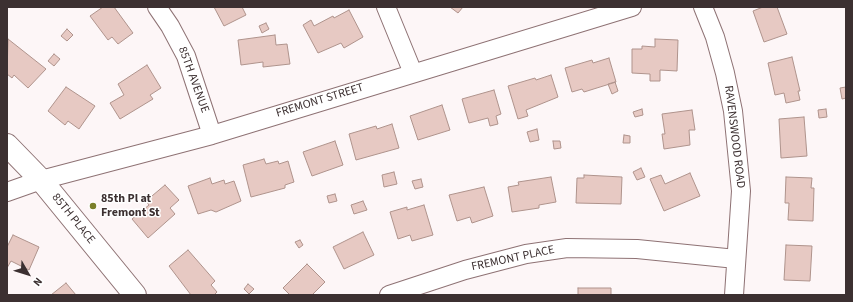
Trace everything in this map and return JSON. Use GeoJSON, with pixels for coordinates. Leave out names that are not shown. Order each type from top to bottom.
{"type":"FeatureCollection","features":[{"type":"Feature","properties":{"kind":"street","name":"85TH AVENUE"},"geometry":{"type":"LineString","coordinates":[[157,7],[170,26],[186,56],[212,135]]}},
{"type":"Feature","properties":{"kind":"street"},"geometry":{"type":"LineString","coordinates":[[386,7],[413,72]]}},
{"type":"Feature","properties":{"kind":"street","name":"FREMONT STREET"},"geometry":{"type":"LineString","coordinates":[[7,192],[41,180],[212,135],[413,72],[632,7]]}},
{"type":"Feature","properties":{"kind":"street","name":"RAVENSWOOD ROAD"},"geometry":{"type":"LineString","coordinates":[[703,7],[717,44],[733,111],[741,191],[734,295]]}},
{"type":"Feature","properties":{"kind":"street","name":"85TH PLACE"},"geometry":{"type":"LineString","coordinates":[[7,144],[41,180],[135,295]]}},
{"type":"Feature","properties":{"kind":"street","name":"FREMONT PLACE"},"geometry":{"type":"LineString","coordinates":[[389,295],[465,270],[526,254],[567,248],[637,249],[736,259]]}},
{"type":"Feature","properties":{"kind":"building"},"geometry":{"type":"Polygon","coordinates":[[[103,7],[114,7],[133,33],[118,44],[112,37],[108,40],[90,16],[103,7]]]}},
{"type":"Feature","properties":{"kind":"building"},"geometry":{"type":"Polygon","coordinates":[[[214,7],[242,7],[246,15],[224,26],[214,7]]]}},
{"type":"Feature","properties":{"kind":"building"},"geometry":{"type":"Polygon","coordinates":[[[450,7],[463,7],[458,13],[450,7]]]}},
{"type":"Feature","properties":{"kind":"building"},"geometry":{"type":"Polygon","coordinates":[[[763,7],[777,7],[787,34],[764,42],[753,11],[763,7]]]}},
{"type":"Feature","properties":{"kind":"building"},"geometry":{"type":"Polygon","coordinates":[[[349,10],[363,37],[344,48],[341,43],[318,53],[303,25],[311,20],[314,26],[349,10]]]}},
{"type":"Feature","properties":{"kind":"building"},"geometry":{"type":"Polygon","coordinates":[[[266,23],[269,29],[262,33],[259,26],[266,23]]]}},
{"type":"Feature","properties":{"kind":"building"},"geometry":{"type":"Polygon","coordinates":[[[67,29],[73,35],[67,41],[61,36],[67,29]]]}},
{"type":"Feature","properties":{"kind":"building"},"geometry":{"type":"Polygon","coordinates":[[[275,35],[276,45],[287,44],[290,64],[263,67],[263,62],[241,65],[238,40],[275,35]]]}},
{"type":"Feature","properties":{"kind":"building"},"geometry":{"type":"Polygon","coordinates":[[[8,39],[46,69],[28,88],[14,75],[12,78],[7,74],[8,39]]]}},
{"type":"Feature","properties":{"kind":"building"},"geometry":{"type":"Polygon","coordinates":[[[655,39],[678,40],[677,71],[660,70],[660,81],[650,81],[650,74],[632,73],[632,49],[642,49],[642,46],[655,47],[655,39]]]}},
{"type":"Feature","properties":{"kind":"building"},"geometry":{"type":"Polygon","coordinates":[[[54,54],[60,59],[54,66],[48,61],[54,54]]]}},
{"type":"Feature","properties":{"kind":"building"},"geometry":{"type":"Polygon","coordinates":[[[792,57],[800,91],[798,91],[800,100],[786,103],[784,93],[775,95],[768,63],[792,57]]]}},
{"type":"Feature","properties":{"kind":"building"},"geometry":{"type":"Polygon","coordinates":[[[609,58],[616,82],[584,92],[582,89],[572,92],[565,68],[592,60],[593,63],[609,58]]]}},
{"type":"Feature","properties":{"kind":"building"},"geometry":{"type":"Polygon","coordinates":[[[147,65],[161,88],[150,95],[153,99],[120,119],[110,103],[124,95],[118,84],[147,65]]]}},
{"type":"Feature","properties":{"kind":"building"},"geometry":{"type":"Polygon","coordinates":[[[551,75],[558,97],[526,110],[528,116],[518,119],[508,86],[551,75]]]}},
{"type":"Feature","properties":{"kind":"building"},"geometry":{"type":"Polygon","coordinates":[[[615,82],[618,91],[612,94],[608,84],[615,82]]]}},
{"type":"Feature","properties":{"kind":"building"},"geometry":{"type":"Polygon","coordinates":[[[66,87],[95,106],[79,129],[68,121],[65,125],[48,111],[66,87]]]}},
{"type":"Feature","properties":{"kind":"building"},"geometry":{"type":"Polygon","coordinates":[[[846,87],[846,98],[842,99],[840,88],[846,87]]]}},
{"type":"Feature","properties":{"kind":"building"},"geometry":{"type":"Polygon","coordinates":[[[494,90],[501,114],[496,116],[498,124],[490,126],[488,118],[469,123],[462,99],[494,90]]]}},
{"type":"Feature","properties":{"kind":"building"},"geometry":{"type":"Polygon","coordinates":[[[442,105],[450,130],[418,140],[410,116],[442,105]]]}},
{"type":"Feature","properties":{"kind":"building"},"geometry":{"type":"Polygon","coordinates":[[[642,109],[643,115],[635,117],[633,112],[642,109]]]}},
{"type":"Feature","properties":{"kind":"building"},"geometry":{"type":"Polygon","coordinates":[[[826,109],[827,117],[819,118],[818,110],[826,109]]]}},
{"type":"Feature","properties":{"kind":"building"},"geometry":{"type":"Polygon","coordinates":[[[692,110],[695,130],[689,130],[690,145],[664,149],[662,134],[665,134],[662,114],[692,110]]]}},
{"type":"Feature","properties":{"kind":"building"},"geometry":{"type":"Polygon","coordinates":[[[804,117],[807,156],[781,158],[779,119],[804,117]]]}},
{"type":"Feature","properties":{"kind":"building"},"geometry":{"type":"Polygon","coordinates":[[[392,124],[399,148],[356,160],[349,134],[376,126],[377,129],[392,124]]]}},
{"type":"Feature","properties":{"kind":"building"},"geometry":{"type":"Polygon","coordinates":[[[537,129],[539,140],[530,142],[527,132],[537,129]]]}},
{"type":"Feature","properties":{"kind":"building"},"geometry":{"type":"Polygon","coordinates":[[[624,135],[630,136],[630,143],[623,143],[624,135]]]}},
{"type":"Feature","properties":{"kind":"building"},"geometry":{"type":"Polygon","coordinates":[[[335,141],[343,165],[312,176],[303,152],[335,141]]]}},
{"type":"Feature","properties":{"kind":"building"},"geometry":{"type":"Polygon","coordinates":[[[553,141],[560,141],[561,148],[554,149],[553,141]]]}},
{"type":"Feature","properties":{"kind":"building"},"geometry":{"type":"Polygon","coordinates":[[[264,159],[266,164],[278,161],[279,164],[288,161],[294,182],[285,185],[285,188],[251,197],[243,165],[264,159]]]}},
{"type":"Feature","properties":{"kind":"building"},"geometry":{"type":"Polygon","coordinates":[[[641,168],[645,177],[637,180],[633,172],[641,168]]]}},
{"type":"Feature","properties":{"kind":"building"},"geometry":{"type":"Polygon","coordinates":[[[394,172],[397,184],[384,187],[382,175],[394,172]]]}},
{"type":"Feature","properties":{"kind":"building"},"geometry":{"type":"Polygon","coordinates":[[[690,173],[700,196],[664,211],[650,179],[661,175],[665,184],[690,173]]]}},
{"type":"Feature","properties":{"kind":"building"},"geometry":{"type":"Polygon","coordinates":[[[584,175],[622,177],[621,204],[576,203],[577,178],[584,178],[584,175]]]}},
{"type":"Feature","properties":{"kind":"building"},"geometry":{"type":"Polygon","coordinates":[[[551,177],[556,202],[539,205],[539,208],[512,212],[508,187],[519,185],[518,182],[551,177]]]}},
{"type":"Feature","properties":{"kind":"building"},"geometry":{"type":"Polygon","coordinates":[[[786,177],[812,178],[811,188],[814,188],[813,221],[788,220],[789,203],[785,203],[786,177]]]}},
{"type":"Feature","properties":{"kind":"building"},"geometry":{"type":"Polygon","coordinates":[[[210,178],[212,184],[224,180],[225,184],[234,181],[241,201],[216,212],[211,210],[198,214],[188,186],[210,178]]]}},
{"type":"Feature","properties":{"kind":"building"},"geometry":{"type":"Polygon","coordinates":[[[421,179],[423,187],[415,189],[412,181],[421,179]]]}},
{"type":"Feature","properties":{"kind":"building"},"geometry":{"type":"Polygon","coordinates":[[[165,185],[179,200],[170,208],[175,214],[148,238],[132,219],[149,205],[146,201],[165,185]]]}},
{"type":"Feature","properties":{"kind":"building"},"geometry":{"type":"Polygon","coordinates":[[[484,187],[493,216],[472,223],[470,217],[457,221],[449,195],[484,187]]]}},
{"type":"Feature","properties":{"kind":"building"},"geometry":{"type":"Polygon","coordinates":[[[335,194],[337,201],[329,203],[327,196],[335,194]]]}},
{"type":"Feature","properties":{"kind":"building"},"geometry":{"type":"Polygon","coordinates":[[[363,201],[367,210],[354,214],[351,205],[363,201]]]}},
{"type":"Feature","properties":{"kind":"building"},"geometry":{"type":"Polygon","coordinates":[[[424,205],[433,235],[412,241],[410,235],[398,239],[390,212],[407,207],[407,210],[424,205]]]}},
{"type":"Feature","properties":{"kind":"building"},"geometry":{"type":"Polygon","coordinates":[[[363,232],[374,255],[344,269],[333,247],[363,232]]]}},
{"type":"Feature","properties":{"kind":"building"},"geometry":{"type":"Polygon","coordinates":[[[13,235],[39,247],[29,270],[11,261],[7,268],[7,247],[13,235]]]}},
{"type":"Feature","properties":{"kind":"building"},"geometry":{"type":"Polygon","coordinates":[[[300,240],[303,245],[299,248],[295,242],[300,240]]]}},
{"type":"Feature","properties":{"kind":"building"},"geometry":{"type":"Polygon","coordinates":[[[786,245],[812,246],[810,281],[784,280],[786,245]]]}},
{"type":"Feature","properties":{"kind":"building"},"geometry":{"type":"Polygon","coordinates":[[[188,250],[215,281],[211,285],[217,292],[214,295],[191,295],[169,266],[188,250]]]}},
{"type":"Feature","properties":{"kind":"building"},"geometry":{"type":"Polygon","coordinates":[[[307,264],[325,282],[312,295],[290,295],[283,288],[307,264]]]}},
{"type":"Feature","properties":{"kind":"building"},"geometry":{"type":"Polygon","coordinates":[[[66,283],[76,295],[51,295],[66,283]]]}},
{"type":"Feature","properties":{"kind":"building"},"geometry":{"type":"Polygon","coordinates":[[[248,284],[254,289],[249,294],[244,289],[248,284]]]}},
{"type":"Feature","properties":{"kind":"building"},"geometry":{"type":"Polygon","coordinates":[[[578,288],[611,288],[611,295],[578,295],[578,288]]]}},
{"type":"Feature","properties":{"kind":"place","name":"85th Pl at Fremont St"},"geometry":{"type":"Point","coordinates":[93,206]}}]}
